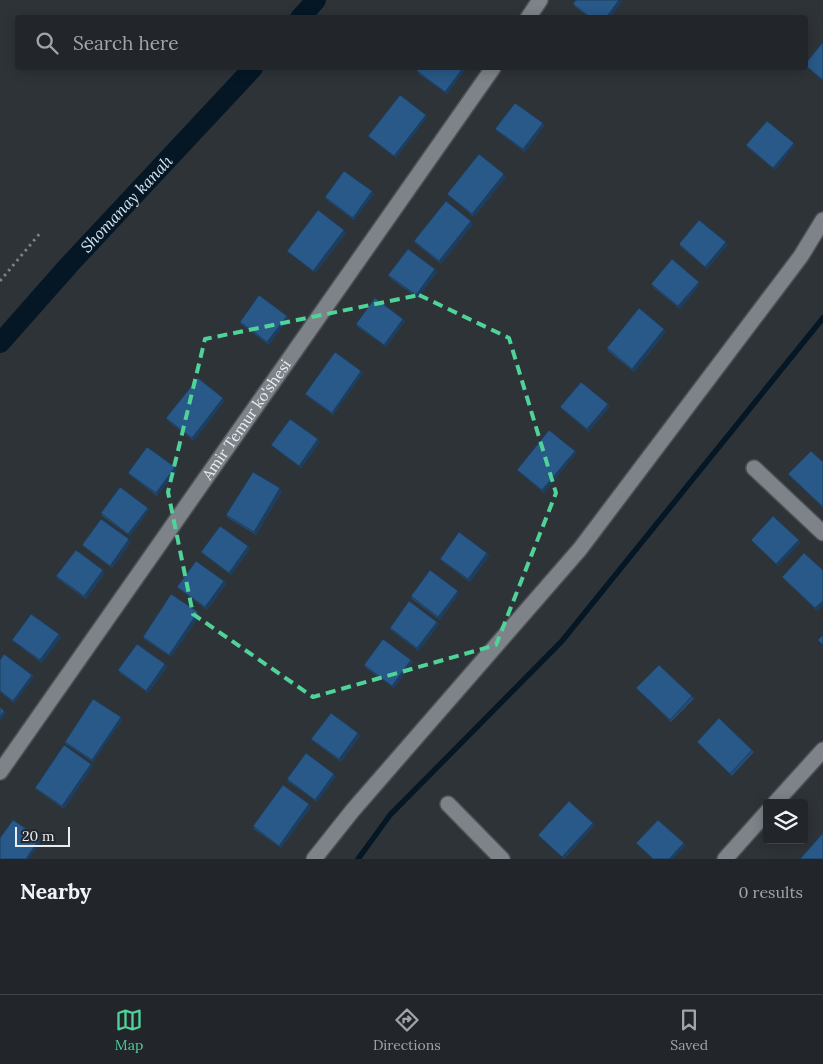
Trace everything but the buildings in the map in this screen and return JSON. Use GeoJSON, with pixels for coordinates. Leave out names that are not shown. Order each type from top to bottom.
{"type":"FeatureCollection","features":[{"type":"Feature","properties":{"kind":"street"},"geometry":{"type":"LineString","coordinates":[[530,15],[540,0]]}},
{"type":"Feature","properties":{"kind":"street","name":"Amir Temur ko'shesi"},"geometry":{"type":"LineString","coordinates":[[0,772],[492,70]]}},
{"type":"Feature","properties":{"kind":"street"},"geometry":{"type":"LineString","coordinates":[[314,859],[360,802],[580,549],[801,256],[823,220]]}},
{"type":"Feature","properties":{"kind":"street"},"geometry":{"type":"LineString","coordinates":[[754,468],[823,533]]}},
{"type":"Feature","properties":{"kind":"street"},"geometry":{"type":"LineString","coordinates":[[779,799],[823,750]]}},
{"type":"Feature","properties":{"kind":"street"},"geometry":{"type":"LineString","coordinates":[[448,804],[502,859]]}},
{"type":"Feature","properties":{"kind":"street"},"geometry":{"type":"LineString","coordinates":[[725,859],[763,816]]}},
{"type":"Feature","properties":{"kind":"path"},"geometry":{"type":"LineString","coordinates":[[0,281],[41,232]]}},
{"type":"Feature","properties":{"kind":"highlighted area"},"geometry":{"type":"Polygon","coordinates":[[[419,295],[509,338],[556,493],[496,645],[313,697],[193,614],[168,492],[205,339],[419,295]]]}},
{"type":"Feature","properties":{"kind":"waterway","name":"Shomanay kanalı"},"geometry":{"type":"LineString","coordinates":[[303,15],[316,0]]}},
{"type":"Feature","properties":{"kind":"waterway","name":"Shomanay kanalı"},"geometry":{"type":"LineString","coordinates":[[0,343],[69,265],[251,70]]}},
{"type":"Feature","properties":{"kind":"waterway"},"geometry":{"type":"LineString","coordinates":[[358,859],[390,815],[562,641],[823,318]]}}]}
